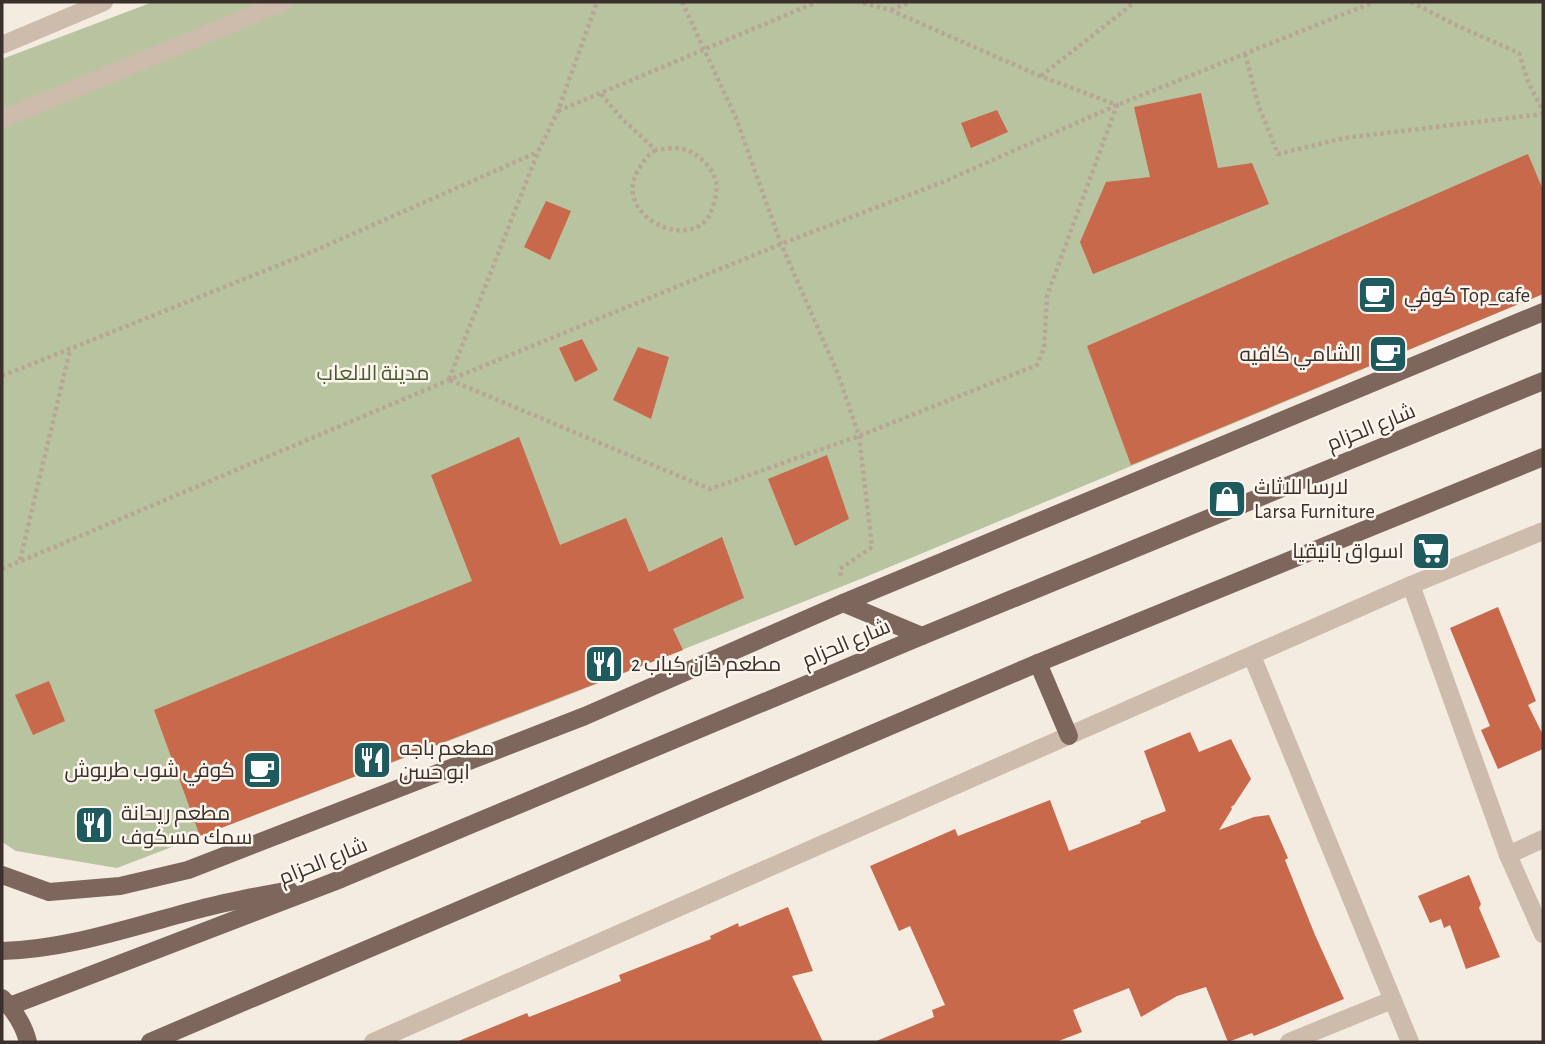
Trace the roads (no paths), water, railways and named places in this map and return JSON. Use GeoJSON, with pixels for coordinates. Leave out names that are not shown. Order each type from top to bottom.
{"type":"FeatureCollection","features":[{"type":"Feature","properties":{"kind":"main road"},"geometry":{"type":"LineString","coordinates":[[2,875],[49,892],[120,886],[188,870],[586,716],[844,603],[1543,312]]}},
{"type":"Feature","properties":{"kind":"main road","name":"شارع الحزام"},"geometry":{"type":"LineString","coordinates":[[6,1002],[341,879],[922,636],[1539,385]]}},
{"type":"Feature","properties":{"kind":"main road"},"geometry":{"type":"LineString","coordinates":[[150,1042],[1038,663],[1543,457]]}},
{"type":"Feature","properties":{"kind":"main road"},"geometry":{"type":"LineString","coordinates":[[844,603],[922,636]]}},
{"type":"Feature","properties":{"kind":"main road"},"geometry":{"type":"LineString","coordinates":[[1038,663],[1069,736]]}},
{"type":"Feature","properties":{"kind":"main road"},"geometry":{"type":"LineString","coordinates":[[2,951],[37,950],[106,935],[202,908],[341,879]]}},
{"type":"Feature","properties":{"kind":"main road"},"geometry":{"type":"LineString","coordinates":[[6,1002],[28,1042]]}},
{"type":"Feature","properties":{"kind":"street"},"geometry":{"type":"LineString","coordinates":[[2,45],[104,2]]}},
{"type":"Feature","properties":{"kind":"street"},"geometry":{"type":"LineString","coordinates":[[2,120],[284,2]]}},
{"type":"Feature","properties":{"kind":"street"},"geometry":{"type":"LineString","coordinates":[[373,1042],[1411,585],[1543,531]]}},
{"type":"Feature","properties":{"kind":"street"},"geometry":{"type":"LineString","coordinates":[[1411,585],[1508,855],[1543,934]]}},
{"type":"Feature","properties":{"kind":"street"},"geometry":{"type":"LineString","coordinates":[[1252,656],[1410,1042]]}},
{"type":"Feature","properties":{"kind":"street"},"geometry":{"type":"LineString","coordinates":[[1508,855],[1543,839]]}},
{"type":"Feature","properties":{"kind":"street"},"geometry":{"type":"LineString","coordinates":[[1289,1042],[1392,1000]]}},
{"type":"Feature","properties":{"kind":"place","name":"كوفي Top_cafe"},"geometry":{"type":"Point","coordinates":[1377,295]}},
{"type":"Feature","properties":{"kind":"place","name":"الشامي كافيه"},"geometry":{"type":"Point","coordinates":[1388,354]}},
{"type":"Feature","properties":{"kind":"place","name":"لارسا للاثاث Larsa Furniture"},"geometry":{"type":"Point","coordinates":[1227,499]}},
{"type":"Feature","properties":{"kind":"place","name":"اسواق بانيقيا"},"geometry":{"type":"Point","coordinates":[1431,551]}},
{"type":"Feature","properties":{"kind":"place","name":"مطعم خان كباب 2"},"geometry":{"type":"Point","coordinates":[604,664]}},
{"type":"Feature","properties":{"kind":"place","name":"مطعم باجه ابو حسن"},"geometry":{"type":"Point","coordinates":[372,760]}},
{"type":"Feature","properties":{"kind":"place","name":"كوفي شوب طربوش"},"geometry":{"type":"Point","coordinates":[262,770]}},
{"type":"Feature","properties":{"kind":"place","name":"مطعم ريحانة سمك مسكوف"},"geometry":{"type":"Point","coordinates":[94,825]}},
{"type":"Feature","properties":{"kind":"park label","name":"مدينة الالعاب"},"geometry":{"type":"Point","coordinates":[373,373]}}]}
